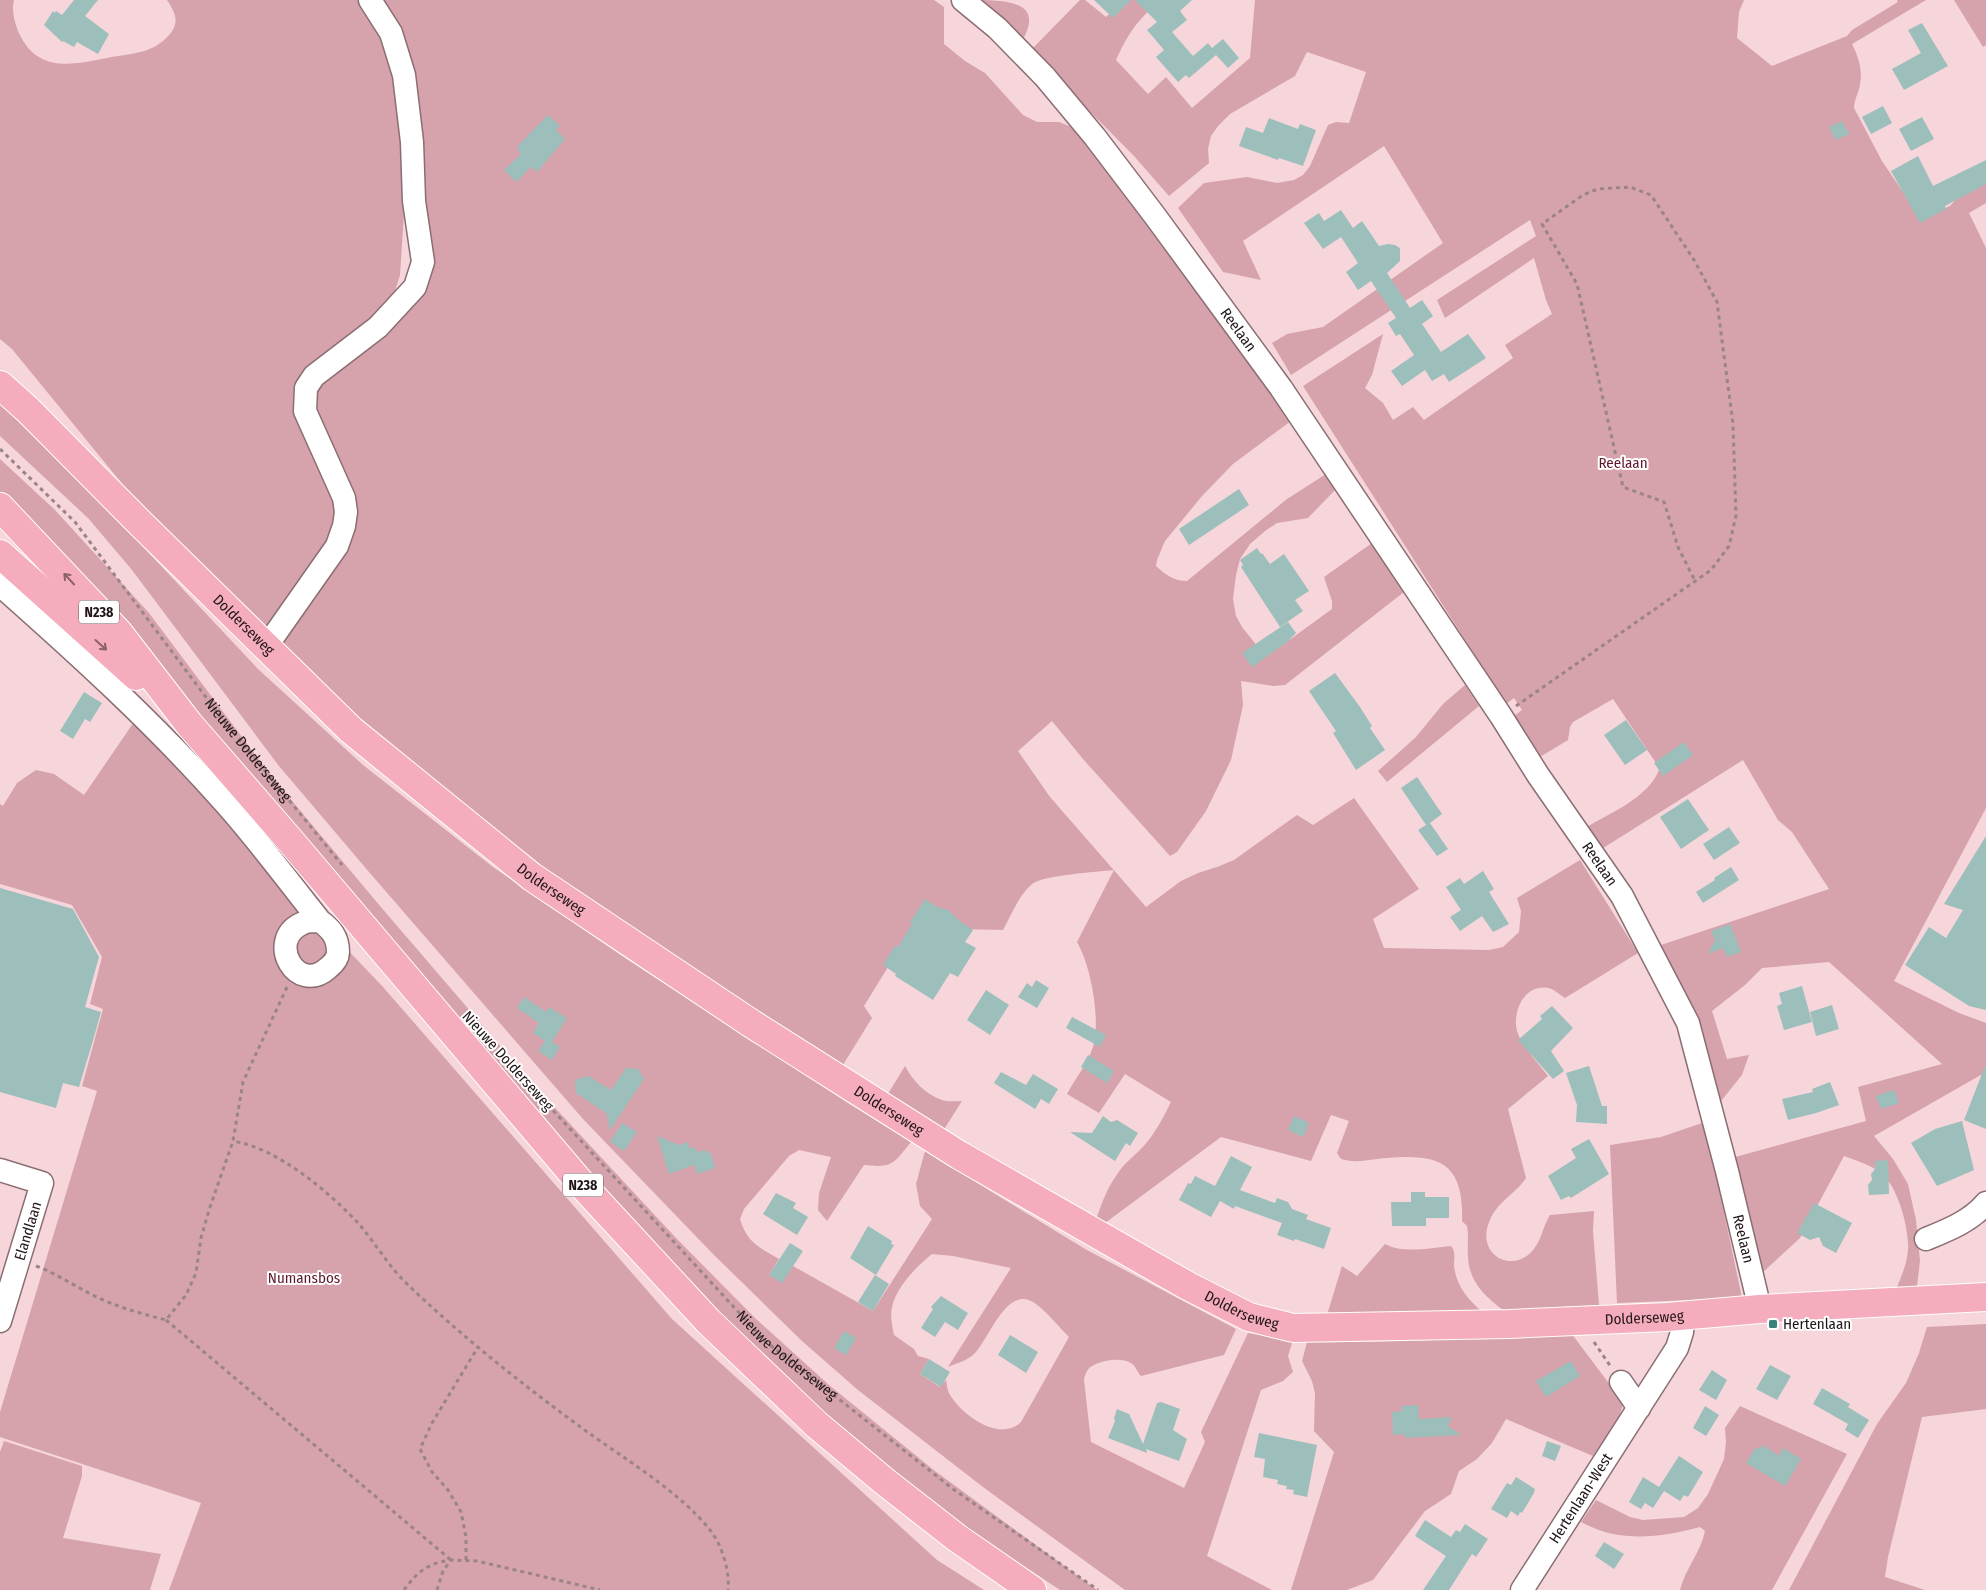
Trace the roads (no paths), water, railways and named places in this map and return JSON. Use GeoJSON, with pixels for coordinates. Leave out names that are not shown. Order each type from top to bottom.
{"type":"FeatureCollection","features":[{"type":"Feature","properties":{"kind":"main road","name":"Dolderseweg"},"geometry":{"type":"LineString","coordinates":[[0,385],[28,410],[351,730],[532,877],[752,1024],[959,1154],[1188,1286],[1250,1317],[1293,1328],[1499,1324],[1684,1316],[1760,1309],[1986,1297]]}},
{"type":"Feature","properties":{"kind":"main road","name":"Nieuwe Dolderseweg"},"geometry":{"type":"LineString","coordinates":[[0,507],[118,632],[189,724],[584,1187],[708,1321],[817,1425],[884,1481],[957,1538],[1032,1590]]}},
{"type":"Feature","properties":{"kind":"main road","name":"Nieuwe Dolderseweg"},"geometry":{"type":"LineString","coordinates":[[0,554],[189,724]]}},
{"type":"Feature","properties":{"kind":"street"},"geometry":{"type":"LineString","coordinates":[[266,647],[337,546],[344,526],[346,512],[344,498],[305,411],[306,388],[314,376],[378,327],[415,286],[423,262],[414,201],[412,142],[404,74],[391,33],[370,0]]}},
{"type":"Feature","properties":{"kind":"street","name":"Reelaan"},"geometry":{"type":"LineString","coordinates":[[963,0],[996,28],[1045,77],[1095,137],[1155,216],[1281,388],[1501,716],[1538,775],[1622,896],[1688,1023],[1727,1170],[1760,1309]]}},
{"type":"Feature","properties":{"kind":"street"},"geometry":{"type":"LineString","coordinates":[[0,585],[155,728],[225,803],[320,921],[335,934],[338,954],[333,964],[322,974],[306,976],[296,971],[288,962],[286,941],[292,931],[302,923],[320,921]]}},
{"type":"Feature","properties":{"kind":"street","name":"Elandlaan"},"geometry":{"type":"LineString","coordinates":[[0,1170],[42,1183],[0,1321]]}},
{"type":"Feature","properties":{"kind":"street"},"geometry":{"type":"LineString","coordinates":[[1926,1239],[1955,1227],[1979,1211],[1986,1202]]}},
{"type":"Feature","properties":{"kind":"street","name":"Hertenlaan-West"},"geometry":{"type":"LineString","coordinates":[[1522,1590],[1677,1348],[1684,1316]]}},
{"type":"Feature","properties":{"kind":"street"},"geometry":{"type":"LineString","coordinates":[[1621,1382],[1639,1408]]}},
{"type":"Feature","properties":{"kind":"place","name":"Hertenlaan"},"geometry":{"type":"Point","coordinates":[1773,1324]}},
{"type":"Feature","properties":{"kind":"park label","name":"Numansbos"},"geometry":{"type":"Point","coordinates":[304,1278]}}]}
